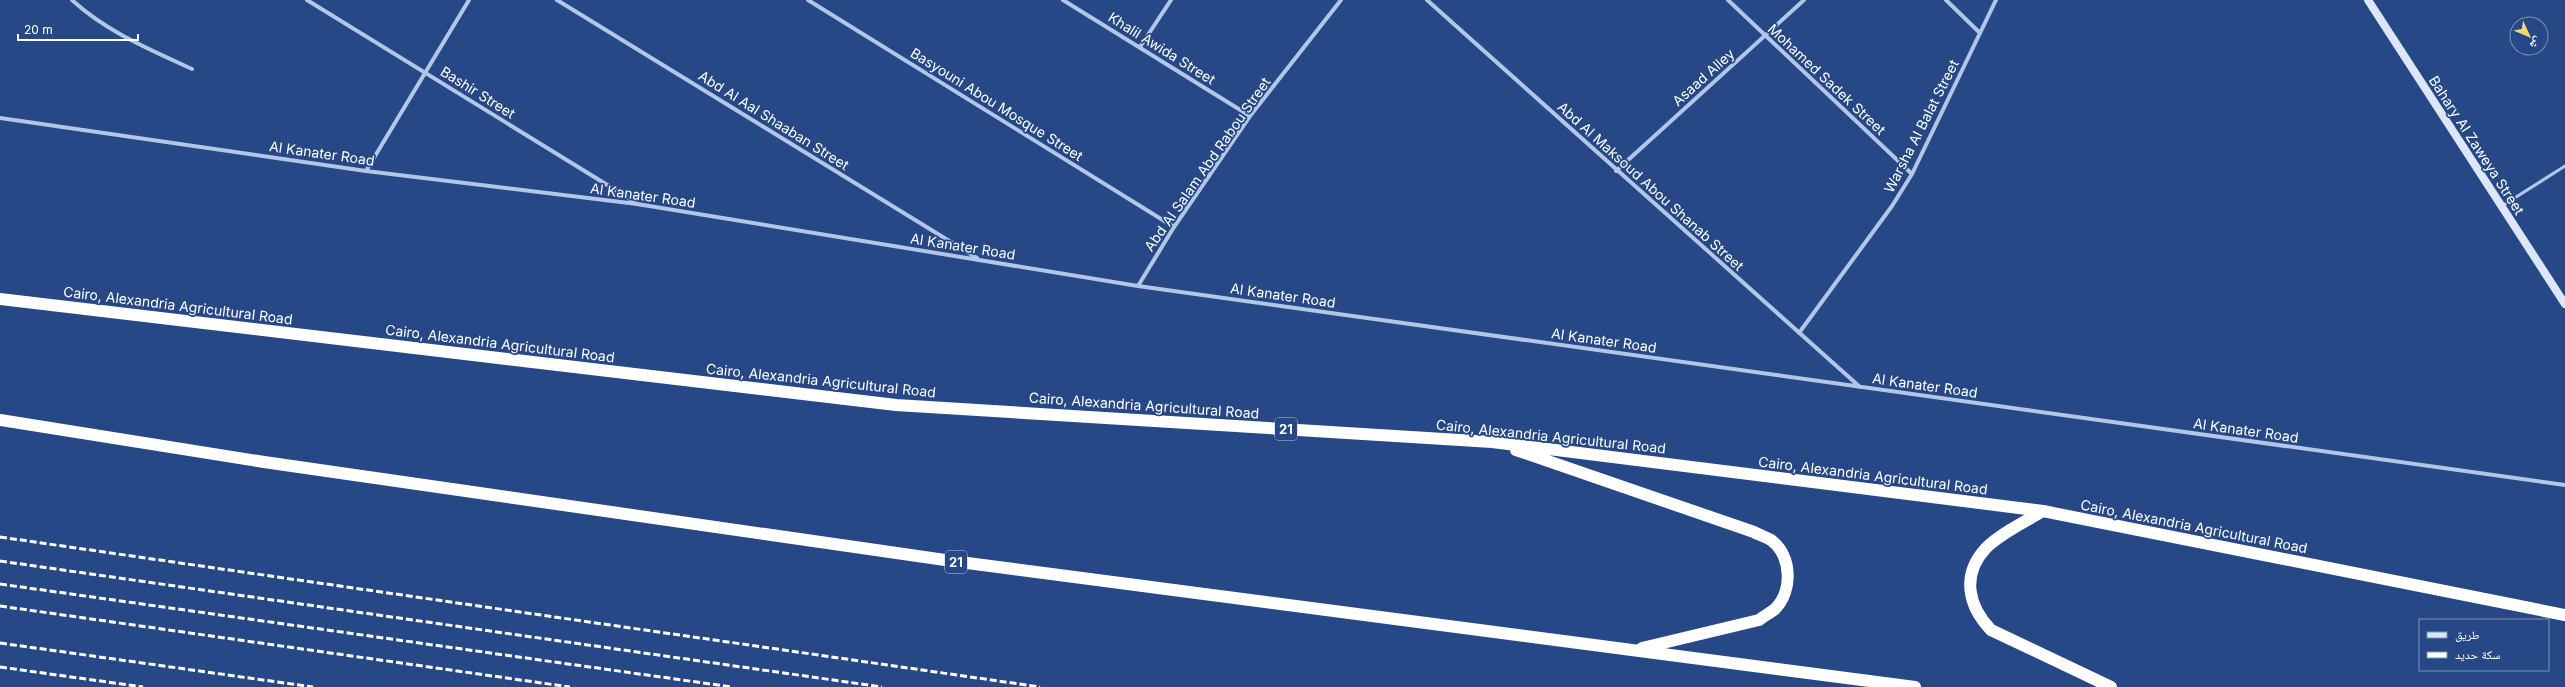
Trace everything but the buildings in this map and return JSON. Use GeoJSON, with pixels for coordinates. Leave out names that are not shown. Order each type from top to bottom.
{"type":"FeatureCollection","features":[{"type":"Feature","properties":{"kind":"highway","name":"Cairo, Alexandria Agricultural Road"},"geometry":{"type":"LineString","coordinates":[[0,299],[896,405],[1492,442],[2043,511],[2565,615]]}},
{"type":"Feature","properties":{"kind":"highway","name":"21"},"geometry":{"type":"LineString","coordinates":[[0,420],[272,463],[952,561],[1635,649],[1915,687]]}},
{"type":"Feature","properties":{"kind":"highway"},"geometry":{"type":"LineString","coordinates":[[1492,442],[1754,532],[1771,540],[1783,555],[1788,574],[1785,593],[1775,609],[1759,620],[1635,649]]}},
{"type":"Feature","properties":{"kind":"highway"},"geometry":{"type":"LineString","coordinates":[[2043,511],[1987,548],[1976,563],[1970,581],[1971,599],[1978,617],[1991,630],[2111,687]]}},
{"type":"Feature","properties":{"kind":"street"},"geometry":{"type":"LineString","coordinates":[[72,0],[103,25],[120,35],[192,69]]}},
{"type":"Feature","properties":{"kind":"street","name":"Bashir Street"},"geometry":{"type":"LineString","coordinates":[[307,0],[637,204]]}},
{"type":"Feature","properties":{"kind":"street"},"geometry":{"type":"LineString","coordinates":[[366,171],[469,0]]}},
{"type":"Feature","properties":{"kind":"street","name":"Abd Al Aal Shaaban Street"},"geometry":{"type":"LineString","coordinates":[[557,0],[979,259]]}},
{"type":"Feature","properties":{"kind":"street","name":"Basyouni Abou Mosque Street"},"geometry":{"type":"LineString","coordinates":[[808,0],[1174,227]]}},
{"type":"Feature","properties":{"kind":"street","name":"Khalil Awida Street"},"geometry":{"type":"LineString","coordinates":[[1063,0],[1250,116]]}},
{"type":"Feature","properties":{"kind":"street"},"geometry":{"type":"LineString","coordinates":[[1140,47],[1172,0]]}},
{"type":"Feature","properties":{"kind":"street","name":"Abd Al Salam Abd Rabou Street"},"geometry":{"type":"LineString","coordinates":[[1138,286],[1174,227],[1250,116],[1342,0]]}},
{"type":"Feature","properties":{"kind":"street","name":"Abd Al Maksoud Abou Shanab Street"},"geometry":{"type":"LineString","coordinates":[[1427,0],[1616,171],[1860,388]]}},
{"type":"Feature","properties":{"kind":"street","name":"Mohamed Sadek Street"},"geometry":{"type":"LineString","coordinates":[[1728,0],[1912,174]]}},
{"type":"Feature","properties":{"kind":"street","name":"Asaad Alley"},"geometry":{"type":"LineString","coordinates":[[1616,171],[1804,0]]}},
{"type":"Feature","properties":{"kind":"street"},"geometry":{"type":"LineString","coordinates":[[1946,0],[1980,33]]}},
{"type":"Feature","properties":{"kind":"street","name":"Warsha Al Balat Street"},"geometry":{"type":"LineString","coordinates":[[1799,333],[1892,206],[1912,174],[1996,0]]}},
{"type":"Feature","properties":{"kind":"street","name":"Bahary Al Zaweya Street"},"geometry":{"type":"LineString","coordinates":[[2368,0],[2565,304]]}},
{"type":"Feature","properties":{"kind":"street","name":"Al Kanater Road"},"geometry":{"type":"LineString","coordinates":[[0,118],[366,171],[637,204],[1138,286],[1860,388],[2565,485]]}},
{"type":"Feature","properties":{"kind":"lane"},"geometry":{"type":"LineString","coordinates":[[2502,206],[2565,166]]}},
{"type":"Feature","properties":{"kind":"railway"},"geometry":{"type":"LineString","coordinates":[[0,537],[1040,687]]}},
{"type":"Feature","properties":{"kind":"railway"},"geometry":{"type":"LineString","coordinates":[[0,561],[882,687]]}},
{"type":"Feature","properties":{"kind":"railway"},"geometry":{"type":"LineString","coordinates":[[0,584],[732,687]]}},
{"type":"Feature","properties":{"kind":"railway"},"geometry":{"type":"LineString","coordinates":[[0,606],[570,687]]}},
{"type":"Feature","properties":{"kind":"railway"},"geometry":{"type":"LineString","coordinates":[[0,643],[313,687]]}},
{"type":"Feature","properties":{"kind":"railway"},"geometry":{"type":"LineString","coordinates":[[0,667],[143,687]]}}]}
